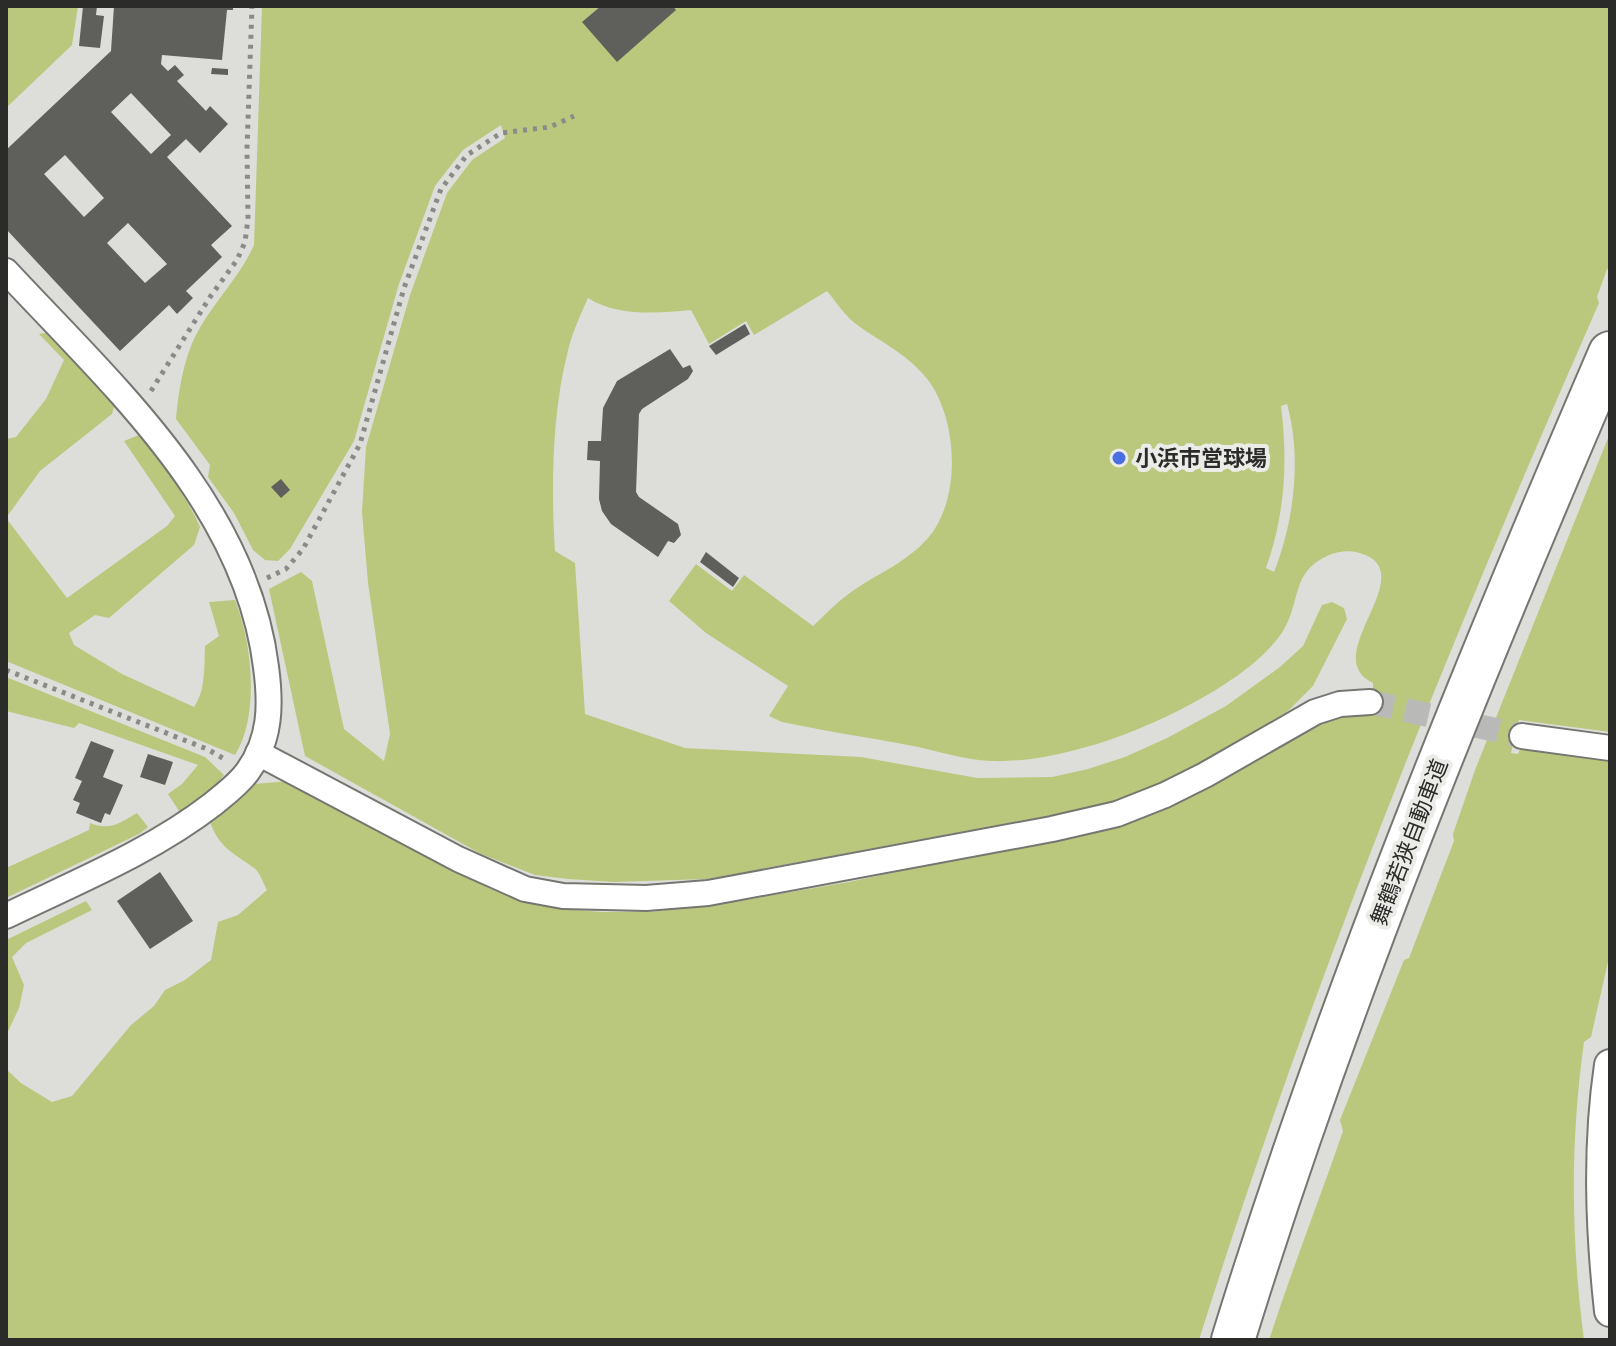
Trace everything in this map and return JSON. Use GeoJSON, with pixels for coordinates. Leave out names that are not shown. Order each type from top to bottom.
{"type":"FeatureCollection","features":[{"type":"Feature","properties":{"kind":"highway","name":"舞鶴若狭自動車道"},"geometry":{"type":"LineString","coordinates":[[1233,1340],[1311,1103],[1360,967],[1515,576],[1610,353]]}},
{"type":"Feature","properties":{"kind":"street"},"geometry":{"type":"LineString","coordinates":[[6,271],[138,413],[220,528],[248,587],[262,637],[269,692],[269,723],[253,762],[209,807],[163,838],[6,916]]}},
{"type":"Feature","properties":{"kind":"street"},"geometry":{"type":"LineString","coordinates":[[253,762],[525,889],[563,896],[646,898],[708,893],[1023,835],[1117,814],[1205,775],[1327,707],[1370,702]]}},
{"type":"Feature","properties":{"kind":"street"},"geometry":{"type":"LineString","coordinates":[[1522,736],[1610,748]]}},
{"type":"Feature","properties":{"kind":"street"},"geometry":{"type":"LineString","coordinates":[[1610,1065],[1601,1180],[1610,1311]]}},
{"type":"Feature","properties":{"kind":"path"},"geometry":{"type":"LineString","coordinates":[[138,413],[194,321],[237,260],[245,242],[252,6]]}},
{"type":"Feature","properties":{"kind":"path"},"geometry":{"type":"LineString","coordinates":[[248,587],[286,569],[303,549],[360,444],[404,288],[441,189],[467,155],[501,133],[550,127],[574,116]]}},
{"type":"Feature","properties":{"kind":"path"},"geometry":{"type":"LineString","coordinates":[[6,670],[207,749],[253,762]]}},
{"type":"Feature","properties":{"kind":"green space"},"geometry":{"type":"Polygon","coordinates":[[[6,6],[78,6],[72,45],[6,108],[6,6]]]}},
{"type":"Feature","properties":{"kind":"green space"},"geometry":{"type":"Polygon","coordinates":[[[262,6],[1610,6],[1610,270],[1607,269],[1597,297],[1599,303],[1436,687],[1335,946],[1287,1076],[1199,1340],[6,1340],[6,1069],[21,1083],[52,1102],[72,1096],[131,1025],[154,1006],[165,990],[185,980],[211,960],[218,922],[238,915],[267,890],[256,870],[223,844],[210,822],[254,784],[290,781],[491,889],[526,902],[562,909],[649,912],[710,906],[849,882],[1122,823],[1170,804],[1330,718],[1368,714],[1373,698],[1373,683],[1359,670],[1356,654],[1378,594],[1381,576],[1375,561],[1356,552],[1345,551],[1327,556],[1307,570],[1289,620],[1278,639],[1241,673],[1200,699],[1144,727],[1081,749],[1020,760],[981,760],[782,722],[769,716],[788,686],[706,633],[669,601],[696,564],[732,591],[744,575],[813,626],[848,594],[911,554],[928,538],[939,521],[951,479],[949,432],[935,390],[915,366],[846,315],[827,291],[754,335],[746,321],[709,344],[691,310],[652,313],[625,311],[588,298],[571,340],[562,378],[553,478],[555,551],[575,563],[585,714],[685,748],[861,757],[977,778],[1052,777],[1125,757],[1226,706],[1280,667],[1303,646],[1322,605],[1332,602],[1344,608],[1347,619],[1313,686],[1288,711],[1174,779],[1114,802],[707,879],[614,882],[568,879],[535,875],[481,854],[305,756],[269,589],[301,572],[312,581],[344,729],[384,761],[390,734],[368,583],[362,512],[366,447],[410,295],[447,193],[472,160],[505,138],[501,125],[463,150],[435,186],[399,284],[354,441],[290,549],[278,561],[265,560],[253,550],[234,513],[208,477],[210,465],[176,419],[181,382],[191,346],[254,245],[262,6]],[[1287,404],[1281,406],[1283,488],[1277,528],[1266,568],[1274,572],[1287,532],[1294,489],[1292,424],[1287,404]]]}},
{"type":"Feature","properties":{"kind":"green space"},"geometry":{"type":"Polygon","coordinates":[[[51,332],[114,406],[112,414],[40,471],[6,518],[6,439],[16,437],[46,399],[64,360],[39,334],[51,332]]]}},
{"type":"Feature","properties":{"kind":"green space"},"geometry":{"type":"Polygon","coordinates":[[[1610,433],[1610,732],[1519,720],[1511,753],[1518,754],[1521,747],[1610,759],[1610,953],[1591,1037],[1584,1042],[1574,1154],[1575,1228],[1584,1340],[1269,1340],[1343,1131],[1340,1120],[1404,960],[1409,958],[1454,841],[1453,834],[1475,770],[1610,433]]]}},
{"type":"Feature","properties":{"kind":"green space"},"geometry":{"type":"Polygon","coordinates":[[[139,435],[194,514],[200,527],[194,545],[109,618],[95,615],[69,633],[74,645],[122,674],[194,707],[202,686],[205,646],[219,636],[209,602],[235,600],[246,637],[251,679],[248,720],[235,755],[6,661],[6,518],[67,598],[167,526],[175,516],[124,441],[139,435]]]}},
{"type":"Feature","properties":{"kind":"green space"},"geometry":{"type":"Polygon","coordinates":[[[6,677],[205,757],[224,775],[181,814],[168,794],[182,784],[198,765],[79,723],[74,728],[6,711],[6,677]]]}},
{"type":"Feature","properties":{"kind":"green space"},"geometry":{"type":"Polygon","coordinates":[[[137,813],[148,827],[139,834],[6,898],[6,868],[89,830],[90,823],[109,826],[137,813]]]}},
{"type":"Feature","properties":{"kind":"green space"},"geometry":{"type":"Polygon","coordinates":[[[86,901],[92,910],[26,943],[12,957],[24,985],[19,1008],[6,1036],[6,940],[86,901]]]}},
{"type":"Feature","properties":{"kind":"building"},"geometry":{"type":"Polygon","coordinates":[[[83,6],[97,6],[96,15],[104,16],[100,48],[79,46],[83,6]]]}},
{"type":"Feature","properties":{"kind":"building"},"geometry":{"type":"Polygon","coordinates":[[[114,6],[233,6],[233,10],[227,10],[222,60],[162,55],[161,64],[168,71],[175,65],[184,75],[177,81],[206,111],[210,106],[228,124],[200,153],[186,139],[167,157],[232,226],[211,245],[222,257],[186,291],[193,298],[177,314],[169,305],[120,351],[6,229],[6,150],[111,51],[114,6]],[[131,93],[111,112],[151,154],[171,135],[131,93]],[[65,155],[44,174],[84,217],[104,198],[65,155]],[[128,223],[107,243],[145,283],[167,264],[128,223]]]}},
{"type":"Feature","properties":{"kind":"building"},"geometry":{"type":"Polygon","coordinates":[[[601,6],[673,6],[676,10],[617,62],[582,22],[601,6]]]}},
{"type":"Feature","properties":{"kind":"building"},"geometry":{"type":"Polygon","coordinates":[[[212,68],[228,69],[228,75],[211,74],[212,68]]]}},
{"type":"Feature","properties":{"kind":"building"},"geometry":{"type":"Polygon","coordinates":[[[745,324],[750,334],[716,355],[709,346],[745,324]]]}},
{"type":"Feature","properties":{"kind":"building"},"geometry":{"type":"Polygon","coordinates":[[[670,349],[683,368],[690,365],[693,371],[688,379],[639,414],[636,492],[678,524],[681,535],[674,543],[668,541],[658,557],[611,524],[602,511],[599,499],[600,461],[587,460],[588,441],[601,441],[603,408],[617,381],[670,349]]]}},
{"type":"Feature","properties":{"kind":"building"},"geometry":{"type":"Polygon","coordinates":[[[281,479],[290,490],[281,498],[271,487],[281,479]]]}},
{"type":"Feature","properties":{"kind":"building"},"geometry":{"type":"Polygon","coordinates":[[[706,552],[739,578],[733,587],[700,562],[706,552]]]}},
{"type":"Feature","properties":{"kind":"building"},"geometry":{"type":"Polygon","coordinates":[[[91,741],[114,750],[103,777],[123,785],[110,815],[105,813],[101,823],[76,813],[80,803],[73,800],[82,781],[75,778],[91,741]]]}},
{"type":"Feature","properties":{"kind":"building"},"geometry":{"type":"Polygon","coordinates":[[[148,754],[173,762],[165,785],[140,777],[148,754]]]}},
{"type":"Feature","properties":{"kind":"building"},"geometry":{"type":"Polygon","coordinates":[[[160,872],[193,921],[150,949],[117,901],[160,872]]]}},
{"type":"Feature","properties":{"kind":"tunnel"},"geometry":{"type":"LineString","coordinates":[[1370,702],[1522,736]]}},
{"type":"Feature","properties":{"kind":"place","name":"小浜市営球場"},"geometry":{"type":"Point","coordinates":[1119,458]}}]}
